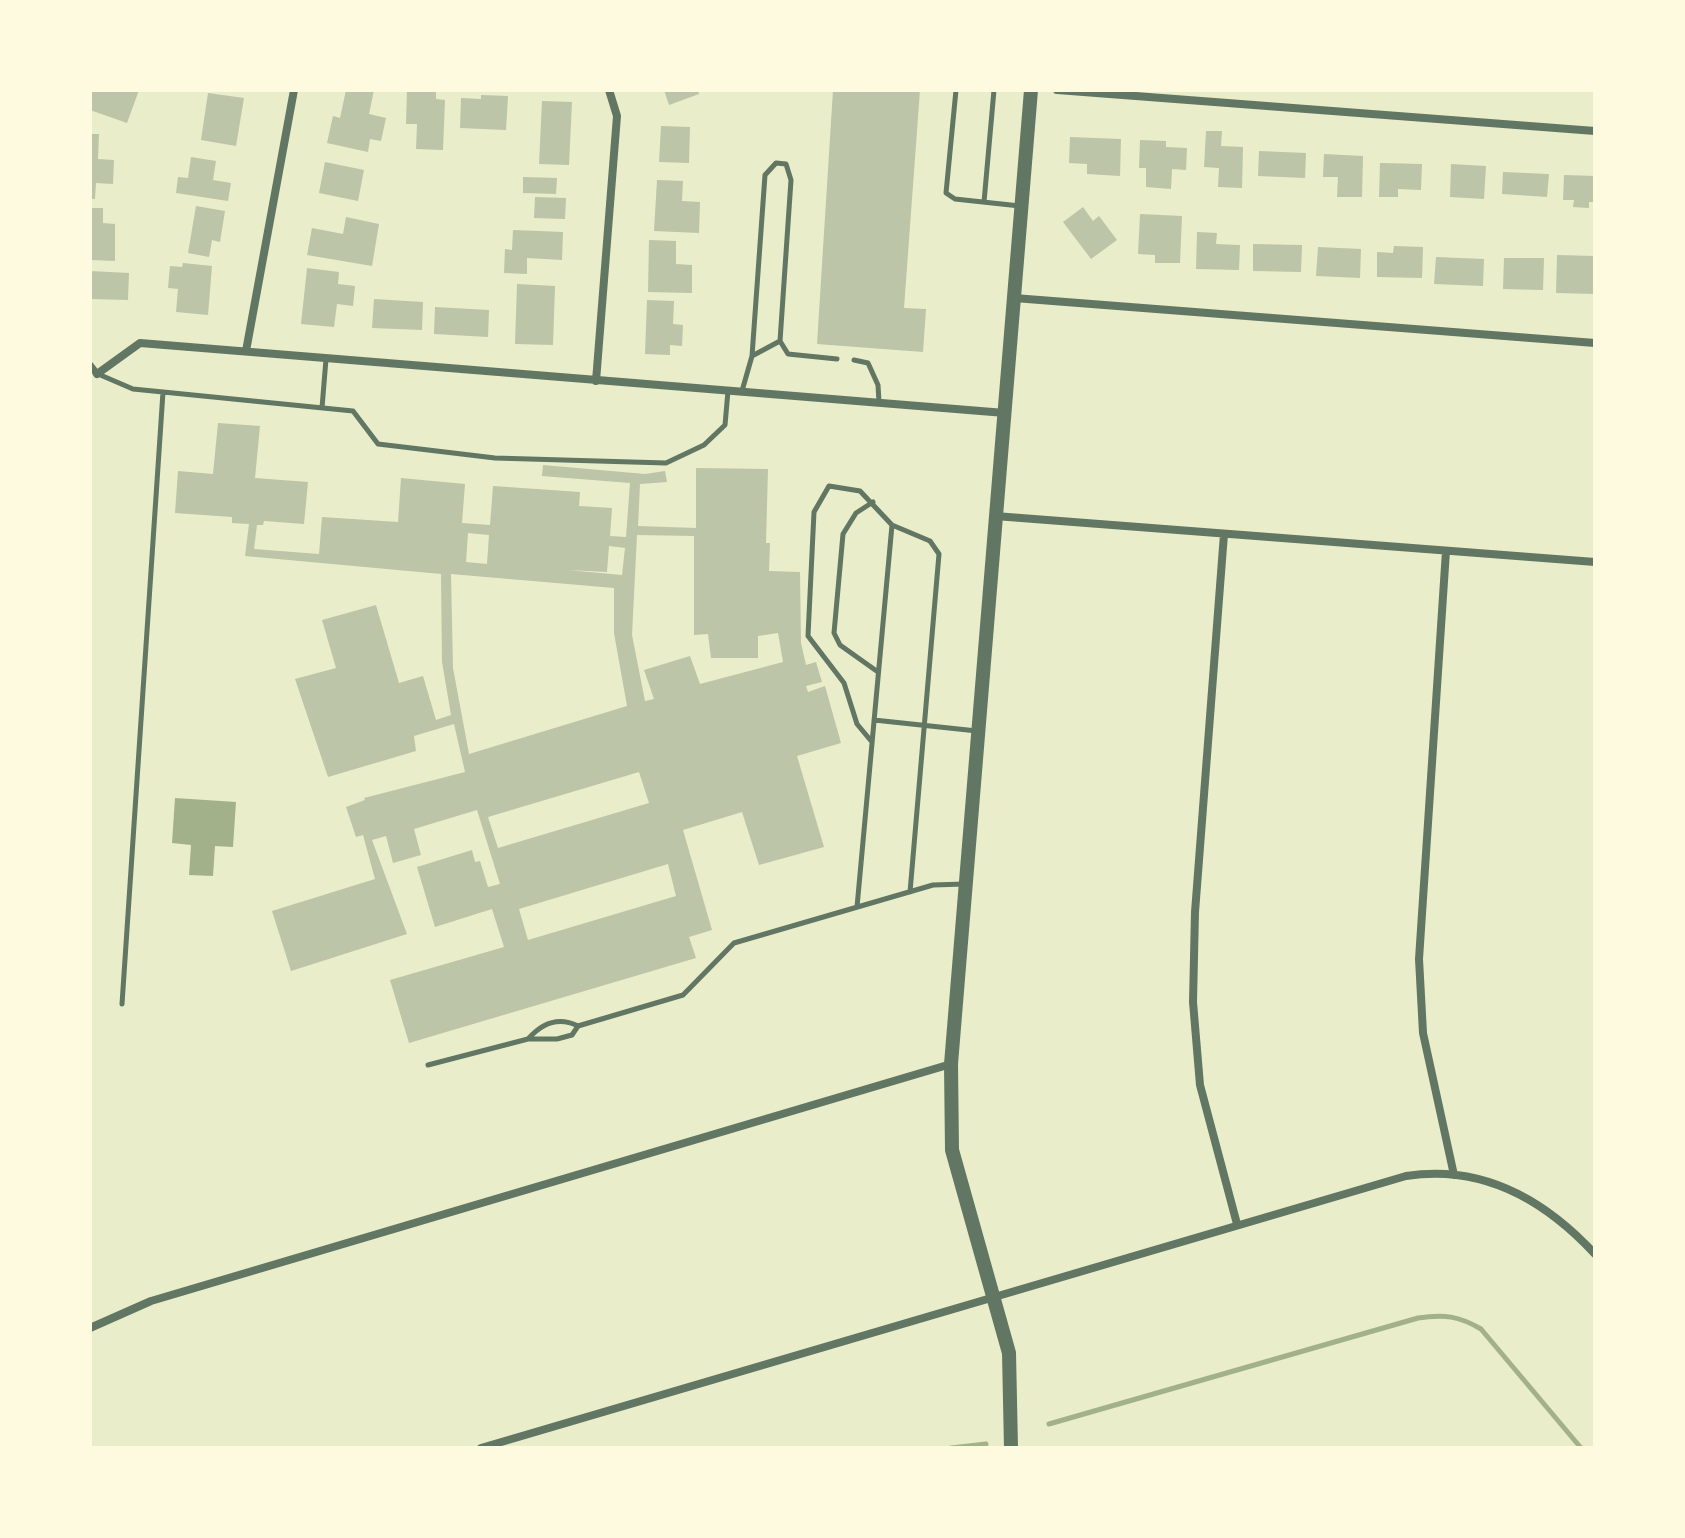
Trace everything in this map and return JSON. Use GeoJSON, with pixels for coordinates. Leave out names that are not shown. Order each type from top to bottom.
{"type":"FeatureCollection","features":[{"type":"Feature","properties":{"kind":"street"},"geometry":{"type":"LineString","coordinates":[[246,351],[294,90]]}},
{"type":"Feature","properties":{"kind":"street"},"geometry":{"type":"LineString","coordinates":[[596,381],[617,116],[609,90]]}},
{"type":"Feature","properties":{"kind":"street"},"geometry":{"type":"LineString","coordinates":[[1011,1448],[1012,1375],[996,1295],[952,1150],[951,1064],[1031,90]]}},
{"type":"Feature","properties":{"kind":"street"},"geometry":{"type":"LineString","coordinates":[[1057,90],[1595,131]]}},
{"type":"Feature","properties":{"kind":"street"},"geometry":{"type":"LineString","coordinates":[[1014,298],[1595,343]]}},
{"type":"Feature","properties":{"kind":"street"},"geometry":{"type":"LineString","coordinates":[[90,365],[97,374],[140,343],[1005,413]]}},
{"type":"Feature","properties":{"kind":"street"},"geometry":{"type":"LineString","coordinates":[[995,516],[1595,562]]}},
{"type":"Feature","properties":{"kind":"street"},"geometry":{"type":"LineString","coordinates":[[1224,534],[1195,912],[1193,1002],[1200,1085],[1237,1224]]}},
{"type":"Feature","properties":{"kind":"street"},"geometry":{"type":"LineString","coordinates":[[1446,551],[1419,959],[1423,1033],[1454,1175]]}},
{"type":"Feature","properties":{"kind":"street"},"geometry":{"type":"LineString","coordinates":[[90,1328],[151,1301],[951,1064]]}},
{"type":"Feature","properties":{"kind":"street"},"geometry":{"type":"LineString","coordinates":[[481,1448],[1406,1176],[1454,1175],[1482,1179],[1523,1194],[1560,1219],[1595,1254]]}},
{"type":"Feature","properties":{"kind":"lane"},"geometry":{"type":"LineString","coordinates":[[956,90],[946,193],[955,199],[1021,206]]}},
{"type":"Feature","properties":{"kind":"lane"},"geometry":{"type":"LineString","coordinates":[[984,202],[994,90]]}},
{"type":"Feature","properties":{"kind":"lane"},"geometry":{"type":"LineString","coordinates":[[742,391],[752,356],[765,175],[776,163],[786,164],[791,180],[780,341],[788,354],[837,359]]}},
{"type":"Feature","properties":{"kind":"lane"},"geometry":{"type":"LineString","coordinates":[[752,356],[780,341]]}},
{"type":"Feature","properties":{"kind":"lane"},"geometry":{"type":"LineString","coordinates":[[322,408],[326,358]]}},
{"type":"Feature","properties":{"kind":"lane"},"geometry":{"type":"LineString","coordinates":[[854,360],[868,363],[878,385],[879,403]]}},
{"type":"Feature","properties":{"kind":"lane"},"geometry":{"type":"LineString","coordinates":[[97,374],[133,389],[353,411],[378,444],[495,458],[666,463],[704,445],[725,425],[728,390]]}},
{"type":"Feature","properties":{"kind":"lane"},"geometry":{"type":"LineString","coordinates":[[122,1004],[163,392]]}},
{"type":"Feature","properties":{"kind":"lane"},"geometry":{"type":"LineString","coordinates":[[872,742],[857,724],[844,683],[813,646],[807,620],[814,512],[829,486],[853,488],[873,502],[892,525],[930,541],[939,554],[910,892]]}},
{"type":"Feature","properties":{"kind":"lane"},"geometry":{"type":"LineString","coordinates":[[873,502],[856,513],[843,534],[834,633],[840,645],[878,672]]}},
{"type":"Feature","properties":{"kind":"lane"},"geometry":{"type":"LineString","coordinates":[[857,907],[892,525]]}},
{"type":"Feature","properties":{"kind":"lane"},"geometry":{"type":"LineString","coordinates":[[874,720],[978,732]]}},
{"type":"Feature","properties":{"kind":"lane"},"geometry":{"type":"LineString","coordinates":[[428,1065],[528,1039],[557,1039],[572,1035],[578,1026],[683,995],[734,943],[933,885],[965,884]]}},
{"type":"Feature","properties":{"kind":"lane"},"geometry":{"type":"LineString","coordinates":[[528,1039],[550,1021],[566,1020],[578,1026]]}},
{"type":"Feature","properties":{"kind":"shaded area"},"geometry":{"type":"Polygon","coordinates":[[[175,798],[236,802],[233,847],[215,846],[213,876],[189,875],[191,845],[172,843],[175,798]]]}},
{"type":"Feature","properties":{"kind":"building"},"geometry":{"type":"Polygon","coordinates":[[[90,90],[139,90],[127,123],[90,110],[90,90]]]}},
{"type":"Feature","properties":{"kind":"building"},"geometry":{"type":"Polygon","coordinates":[[[346,90],[374,90],[369,114],[386,118],[381,141],[370,139],[368,152],[327,143],[333,116],[340,118],[346,90]]]}},
{"type":"Feature","properties":{"kind":"building"},"geometry":{"type":"Polygon","coordinates":[[[407,90],[436,90],[436,99],[445,100],[443,150],[416,149],[417,124],[406,124],[407,90]]]}},
{"type":"Feature","properties":{"kind":"building"},"geometry":{"type":"Polygon","coordinates":[[[664,90],[698,90],[699,94],[669,105],[664,90]]]}},
{"type":"Feature","properties":{"kind":"building"},"geometry":{"type":"Polygon","coordinates":[[[833,90],[920,90],[904,308],[926,309],[923,352],[817,344],[833,90]]]}},
{"type":"Feature","properties":{"kind":"building"},"geometry":{"type":"Polygon","coordinates":[[[208,93],[244,98],[236,146],[201,140],[208,93]]]}},
{"type":"Feature","properties":{"kind":"building"},"geometry":{"type":"Polygon","coordinates":[[[481,95],[508,96],[506,130],[460,128],[461,98],[481,99],[481,95]]]}},
{"type":"Feature","properties":{"kind":"building"},"geometry":{"type":"Polygon","coordinates":[[[542,101],[572,102],[569,165],[539,164],[542,101]]]}},
{"type":"Feature","properties":{"kind":"building"},"geometry":{"type":"Polygon","coordinates":[[[661,126],[690,127],[689,163],[659,162],[661,126]]]}},
{"type":"Feature","properties":{"kind":"building"},"geometry":{"type":"Polygon","coordinates":[[[1206,131],[1222,131],[1221,146],[1243,147],[1242,188],[1218,187],[1219,168],[1204,167],[1206,131]]]}},
{"type":"Feature","properties":{"kind":"building"},"geometry":{"type":"Polygon","coordinates":[[[90,134],[99,134],[98,159],[114,160],[113,184],[96,183],[95,199],[90,199],[90,134]]]}},
{"type":"Feature","properties":{"kind":"building"},"geometry":{"type":"Polygon","coordinates":[[[1070,137],[1121,139],[1120,176],[1087,174],[1087,164],[1069,163],[1070,137]]]}},
{"type":"Feature","properties":{"kind":"building"},"geometry":{"type":"Polygon","coordinates":[[[1140,140],[1166,141],[1166,147],[1187,148],[1186,170],[1172,169],[1171,189],[1146,187],[1146,168],[1139,168],[1140,140]]]}},
{"type":"Feature","properties":{"kind":"building"},"geometry":{"type":"Polygon","coordinates":[[[1259,151],[1306,153],[1305,178],[1258,176],[1259,151]]]}},
{"type":"Feature","properties":{"kind":"building"},"geometry":{"type":"Polygon","coordinates":[[[1324,154],[1363,156],[1362,197],[1337,197],[1338,177],[1323,177],[1324,154]]]}},
{"type":"Feature","properties":{"kind":"building"},"geometry":{"type":"Polygon","coordinates":[[[191,157],[216,161],[213,180],[231,183],[228,201],[176,193],[178,177],[188,178],[191,157]]]}},
{"type":"Feature","properties":{"kind":"building"},"geometry":{"type":"Polygon","coordinates":[[[325,162],[364,170],[358,201],[319,193],[325,162]]]}},
{"type":"Feature","properties":{"kind":"building"},"geometry":{"type":"Polygon","coordinates":[[[1380,163],[1422,164],[1421,190],[1398,189],[1398,197],[1379,197],[1380,163]]]}},
{"type":"Feature","properties":{"kind":"building"},"geometry":{"type":"Polygon","coordinates":[[[1451,164],[1486,166],[1484,199],[1450,197],[1451,164]]]}},
{"type":"Feature","properties":{"kind":"building"},"geometry":{"type":"Polygon","coordinates":[[[1503,172],[1549,174],[1547,197],[1502,194],[1503,172]]]}},
{"type":"Feature","properties":{"kind":"building"},"geometry":{"type":"Polygon","coordinates":[[[1564,175],[1595,176],[1595,202],[1589,202],[1589,208],[1573,207],[1574,200],[1563,200],[1564,175]]]}},
{"type":"Feature","properties":{"kind":"building"},"geometry":{"type":"Polygon","coordinates":[[[523,177],[557,178],[556,194],[523,193],[523,177]]]}},
{"type":"Feature","properties":{"kind":"building"},"geometry":{"type":"Polygon","coordinates":[[[657,180],[683,181],[682,201],[700,202],[699,233],[654,231],[657,180]]]}},
{"type":"Feature","properties":{"kind":"building"},"geometry":{"type":"Polygon","coordinates":[[[535,197],[566,198],[565,219],[534,218],[535,197]]]}},
{"type":"Feature","properties":{"kind":"building"},"geometry":{"type":"Polygon","coordinates":[[[196,206],[225,211],[220,242],[212,240],[209,257],[188,253],[196,206]]]}},
{"type":"Feature","properties":{"kind":"building"},"geometry":{"type":"Polygon","coordinates":[[[1083,207],[1093,221],[1099,216],[1117,240],[1091,259],[1063,222],[1083,207]]]}},
{"type":"Feature","properties":{"kind":"building"},"geometry":{"type":"Polygon","coordinates":[[[90,208],[103,208],[103,223],[115,224],[115,261],[90,260],[90,208]]]}},
{"type":"Feature","properties":{"kind":"building"},"geometry":{"type":"Polygon","coordinates":[[[1140,214],[1182,216],[1180,263],[1155,263],[1155,255],[1138,254],[1140,214]]]}},
{"type":"Feature","properties":{"kind":"building"},"geometry":{"type":"Polygon","coordinates":[[[346,217],[379,224],[372,266],[307,255],[312,228],[343,234],[346,217]]]}},
{"type":"Feature","properties":{"kind":"building"},"geometry":{"type":"Polygon","coordinates":[[[513,230],[563,232],[562,260],[527,258],[527,274],[504,273],[505,249],[512,250],[513,230]]]}},
{"type":"Feature","properties":{"kind":"building"},"geometry":{"type":"Polygon","coordinates":[[[1197,232],[1217,233],[1216,244],[1240,245],[1239,270],[1196,269],[1197,232]]]}},
{"type":"Feature","properties":{"kind":"building"},"geometry":{"type":"Polygon","coordinates":[[[649,240],[676,241],[676,264],[692,265],[692,293],[648,292],[649,240]]]}},
{"type":"Feature","properties":{"kind":"building"},"geometry":{"type":"Polygon","coordinates":[[[1253,244],[1302,245],[1301,272],[1253,271],[1253,244]]]}},
{"type":"Feature","properties":{"kind":"building"},"geometry":{"type":"Polygon","coordinates":[[[1394,246],[1423,247],[1422,278],[1377,277],[1377,252],[1393,253],[1394,246]]]}},
{"type":"Feature","properties":{"kind":"building"},"geometry":{"type":"Polygon","coordinates":[[[1318,247],[1361,249],[1360,278],[1316,276],[1318,247]]]}},
{"type":"Feature","properties":{"kind":"building"},"geometry":{"type":"Polygon","coordinates":[[[1557,255],[1595,256],[1595,294],[1556,293],[1557,255]]]}},
{"type":"Feature","properties":{"kind":"building"},"geometry":{"type":"Polygon","coordinates":[[[1436,257],[1484,259],[1483,286],[1434,284],[1436,257]]]}},
{"type":"Feature","properties":{"kind":"building"},"geometry":{"type":"Polygon","coordinates":[[[1504,258],[1544,258],[1543,290],[1503,289],[1504,258]]]}},
{"type":"Feature","properties":{"kind":"building"},"geometry":{"type":"Polygon","coordinates":[[[183,263],[212,266],[208,315],[176,312],[178,289],[168,288],[170,266],[182,267],[183,263]]]}},
{"type":"Feature","properties":{"kind":"building"},"geometry":{"type":"Polygon","coordinates":[[[307,268],[339,272],[338,284],[355,286],[353,306],[337,304],[334,327],[301,324],[307,268]]]}},
{"type":"Feature","properties":{"kind":"building"},"geometry":{"type":"Polygon","coordinates":[[[90,271],[129,273],[128,300],[90,299],[90,271]]]}},
{"type":"Feature","properties":{"kind":"building"},"geometry":{"type":"Polygon","coordinates":[[[517,284],[555,286],[553,345],[515,344],[517,284]]]}},
{"type":"Feature","properties":{"kind":"building"},"geometry":{"type":"Polygon","coordinates":[[[374,299],[423,302],[422,330],[372,328],[374,299]]]}},
{"type":"Feature","properties":{"kind":"building"},"geometry":{"type":"Polygon","coordinates":[[[647,300],[674,301],[673,324],[683,325],[682,346],[670,345],[670,355],[645,354],[647,300]]]}},
{"type":"Feature","properties":{"kind":"building"},"geometry":{"type":"Polygon","coordinates":[[[435,307],[489,310],[488,337],[434,334],[435,307]]]}},
{"type":"Feature","properties":{"kind":"building"},"geometry":{"type":"Polygon","coordinates":[[[218,423],[260,426],[255,478],[308,482],[304,524],[264,521],[263,525],[257,525],[254,549],[319,554],[322,517],[398,522],[401,478],[465,484],[462,523],[490,525],[493,486],[580,492],[579,506],[612,508],[610,536],[626,537],[630,483],[542,476],[543,465],[645,474],[665,471],[667,482],[640,484],[638,526],[696,528],[696,468],[768,469],[766,543],[770,543],[769,571],[800,572],[801,643],[806,665],[816,662],[822,682],[806,686],[808,692],[825,686],[841,743],[797,756],[824,847],[759,865],[742,812],[683,830],[712,930],[689,937],[696,958],[409,1043],[390,980],[504,947],[492,909],[435,927],[417,867],[472,850],[475,862],[480,861],[488,887],[500,884],[477,810],[414,829],[421,855],[393,863],[386,836],[372,840],[407,934],[291,971],[272,911],[375,879],[363,835],[356,837],[346,807],[364,798],[465,772],[454,724],[414,736],[416,751],[328,777],[295,679],[336,668],[322,620],[376,605],[399,683],[423,676],[436,720],[451,715],[442,662],[441,574],[245,556],[249,524],[232,523],[232,517],[175,513],[178,471],[213,474],[218,423]],[[468,533],[466,562],[487,564],[489,535],[468,533]],[[637,535],[632,635],[645,701],[654,699],[644,670],[690,656],[700,684],[783,662],[778,633],[758,636],[758,658],[711,658],[708,634],[694,635],[694,536],[637,535]],[[609,546],[607,572],[567,570],[622,575],[625,548],[609,546]],[[451,574],[453,668],[469,754],[627,706],[614,633],[614,588],[451,574]],[[639,772],[488,817],[498,848],[649,803],[639,772]],[[668,864],[519,909],[528,940],[676,896],[668,864]]]}},
{"type":"Feature","properties":{"kind":"waterway"},"geometry":{"type":"LineString","coordinates":[[1049,1424],[1418,1318],[1444,1316],[1466,1321],[1481,1329],[1581,1448]]}},
{"type":"Feature","properties":{"kind":"waterway"},"geometry":{"type":"LineString","coordinates":[[951,1448],[986,1444]]}}]}
